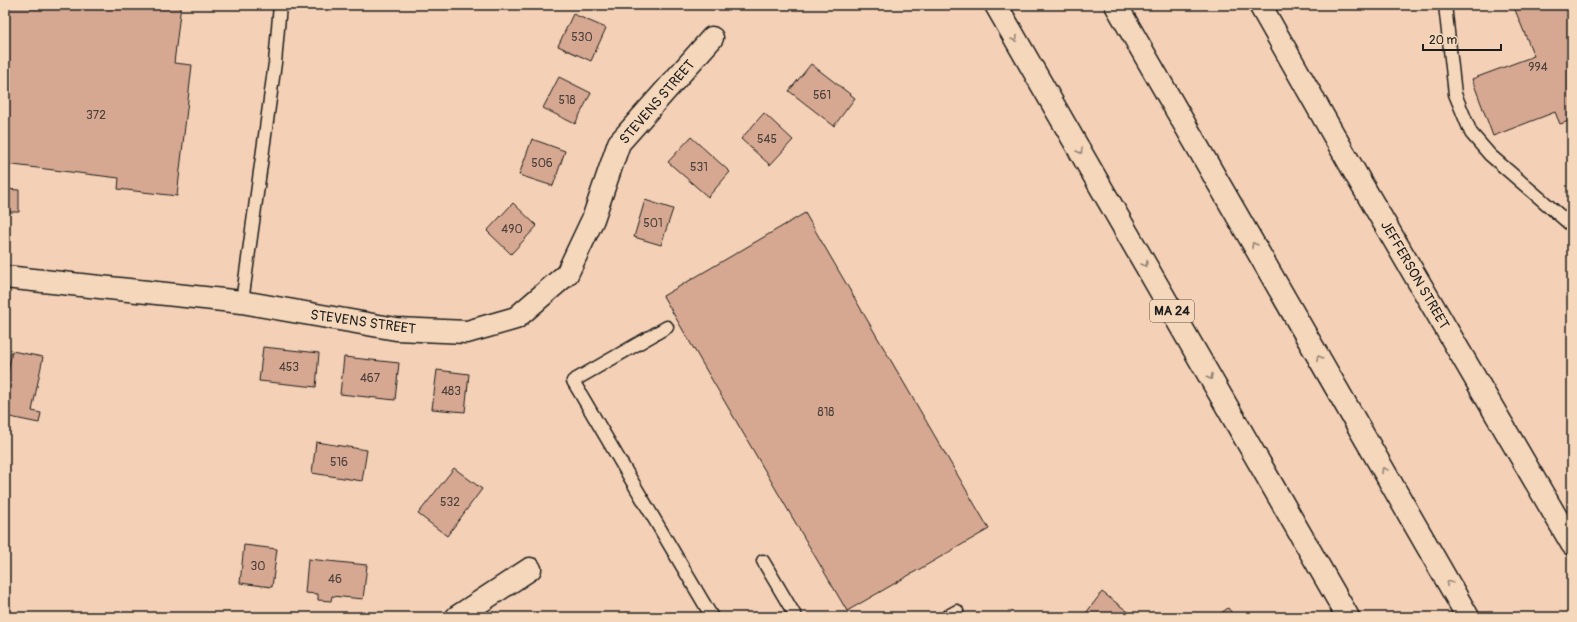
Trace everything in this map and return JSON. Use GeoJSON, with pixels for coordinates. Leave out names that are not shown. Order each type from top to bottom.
{"type":"FeatureCollection","features":[{"type":"Feature","properties":{"kind":"main road","name":"MA 24"},"geometry":{"type":"LineString","coordinates":[[996,5],[1348,617]]}},
{"type":"Feature","properties":{"kind":"main road"},"geometry":{"type":"LineString","coordinates":[[1116,5],[1468,617]]}},
{"type":"Feature","properties":{"kind":"main road","name":"JEFFERSON STREET"},"geometry":{"type":"LineString","coordinates":[[1260,5],[1358,178],[1572,544]]}},
{"type":"Feature","properties":{"kind":"main road","name":"STEVENS STREET"},"geometry":{"type":"LineString","coordinates":[[5,277],[242,302],[396,329],[467,332],[516,318],[567,274],[593,219],[619,143],[712,38]]}},
{"type":"Feature","properties":{"kind":"main road"},"geometry":{"type":"LineString","coordinates":[[457,617],[530,569]]}},
{"type":"Feature","properties":{"kind":"lane"},"geometry":{"type":"LineString","coordinates":[[242,302],[275,63],[280,5]]}},
{"type":"Feature","properties":{"kind":"lane"},"geometry":{"type":"LineString","coordinates":[[1444,5],[1455,94],[1471,133],[1490,155],[1572,226]]}},
{"type":"Feature","properties":{"kind":"lane"},"geometry":{"type":"LineString","coordinates":[[667,328],[573,381],[712,617]]}},
{"type":"Feature","properties":{"kind":"lane"},"geometry":{"type":"LineString","coordinates":[[763,561],[796,617]]}},
{"type":"Feature","properties":{"kind":"lane"},"geometry":{"type":"LineString","coordinates":[[946,617],[957,611]]}},
{"type":"Feature","properties":{"kind":"building"},"geometry":{"type":"Polygon","coordinates":[[[5,5],[181,5],[174,63],[192,65],[177,196],[118,189],[119,178],[5,164],[5,5]]]}},
{"type":"Feature","properties":{"kind":"building"},"geometry":{"type":"Polygon","coordinates":[[[1513,5],[1572,5],[1572,120],[1560,124],[1555,112],[1493,136],[1472,79],[1534,56],[1513,5]]]}},
{"type":"Feature","properties":{"kind":"building"},"geometry":{"type":"Polygon","coordinates":[[[573,14],[606,28],[591,61],[558,46],[573,14]]]}},
{"type":"Feature","properties":{"kind":"building"},"geometry":{"type":"Polygon","coordinates":[[[811,64],[855,98],[834,126],[789,91],[811,64]]]}},
{"type":"Feature","properties":{"kind":"building"},"geometry":{"type":"Polygon","coordinates":[[[559,77],[591,93],[575,124],[543,108],[559,77]]]}},
{"type":"Feature","properties":{"kind":"building"},"geometry":{"type":"Polygon","coordinates":[[[764,113],[793,140],[770,165],[741,139],[764,113]]]}},
{"type":"Feature","properties":{"kind":"building"},"geometry":{"type":"Polygon","coordinates":[[[691,137],[730,172],[708,197],[668,162],[691,137]]]}},
{"type":"Feature","properties":{"kind":"building"},"geometry":{"type":"Polygon","coordinates":[[[532,139],[565,151],[553,186],[519,175],[532,139]]]}},
{"type":"Feature","properties":{"kind":"building"},"geometry":{"type":"Polygon","coordinates":[[[5,189],[19,190],[19,212],[5,212],[5,189]]]}},
{"type":"Feature","properties":{"kind":"building"},"geometry":{"type":"Polygon","coordinates":[[[645,200],[673,209],[661,245],[634,237],[645,200]]]}},
{"type":"Feature","properties":{"kind":"building"},"geometry":{"type":"Polygon","coordinates":[[[513,203],[537,226],[511,254],[487,231],[513,203]]]}},
{"type":"Feature","properties":{"kind":"building"},"geometry":{"type":"Polygon","coordinates":[[[805,213],[989,529],[847,611],[663,296],[805,213]]]}},
{"type":"Feature","properties":{"kind":"building"},"geometry":{"type":"Polygon","coordinates":[[[263,347],[319,353],[316,387],[259,381],[263,347]]]}},
{"type":"Feature","properties":{"kind":"building"},"geometry":{"type":"Polygon","coordinates":[[[12,351],[43,357],[32,411],[41,413],[39,423],[5,416],[5,386],[12,351]]]}},
{"type":"Feature","properties":{"kind":"building"},"geometry":{"type":"Polygon","coordinates":[[[344,357],[399,363],[395,400],[340,394],[344,357]]]}},
{"type":"Feature","properties":{"kind":"building"},"geometry":{"type":"Polygon","coordinates":[[[437,370],[469,374],[465,412],[432,409],[437,370]]]}},
{"type":"Feature","properties":{"kind":"building"},"geometry":{"type":"Polygon","coordinates":[[[316,442],[367,450],[362,481],[312,473],[316,442]]]}},
{"type":"Feature","properties":{"kind":"building"},"geometry":{"type":"Polygon","coordinates":[[[454,468],[482,489],[447,536],[418,514],[454,468]]]}},
{"type":"Feature","properties":{"kind":"building"},"geometry":{"type":"Polygon","coordinates":[[[244,545],[277,549],[272,587],[240,583],[244,545]]]}},
{"type":"Feature","properties":{"kind":"building"},"geometry":{"type":"Polygon","coordinates":[[[308,559],[367,565],[363,599],[332,596],[331,601],[318,600],[318,594],[305,593],[308,559]]]}},
{"type":"Feature","properties":{"kind":"building"},"geometry":{"type":"Polygon","coordinates":[[[1102,592],[1135,617],[1083,617],[1102,592]]]}},
{"type":"Feature","properties":{"kind":"building"},"geometry":{"type":"Polygon","coordinates":[[[1228,608],[1235,617],[1217,616],[1228,608]]]}},
{"type":"Feature","properties":{"kind":"building"},"geometry":{"type":"Polygon","coordinates":[[[627,612],[631,617],[621,617],[627,612]]]}}]}
